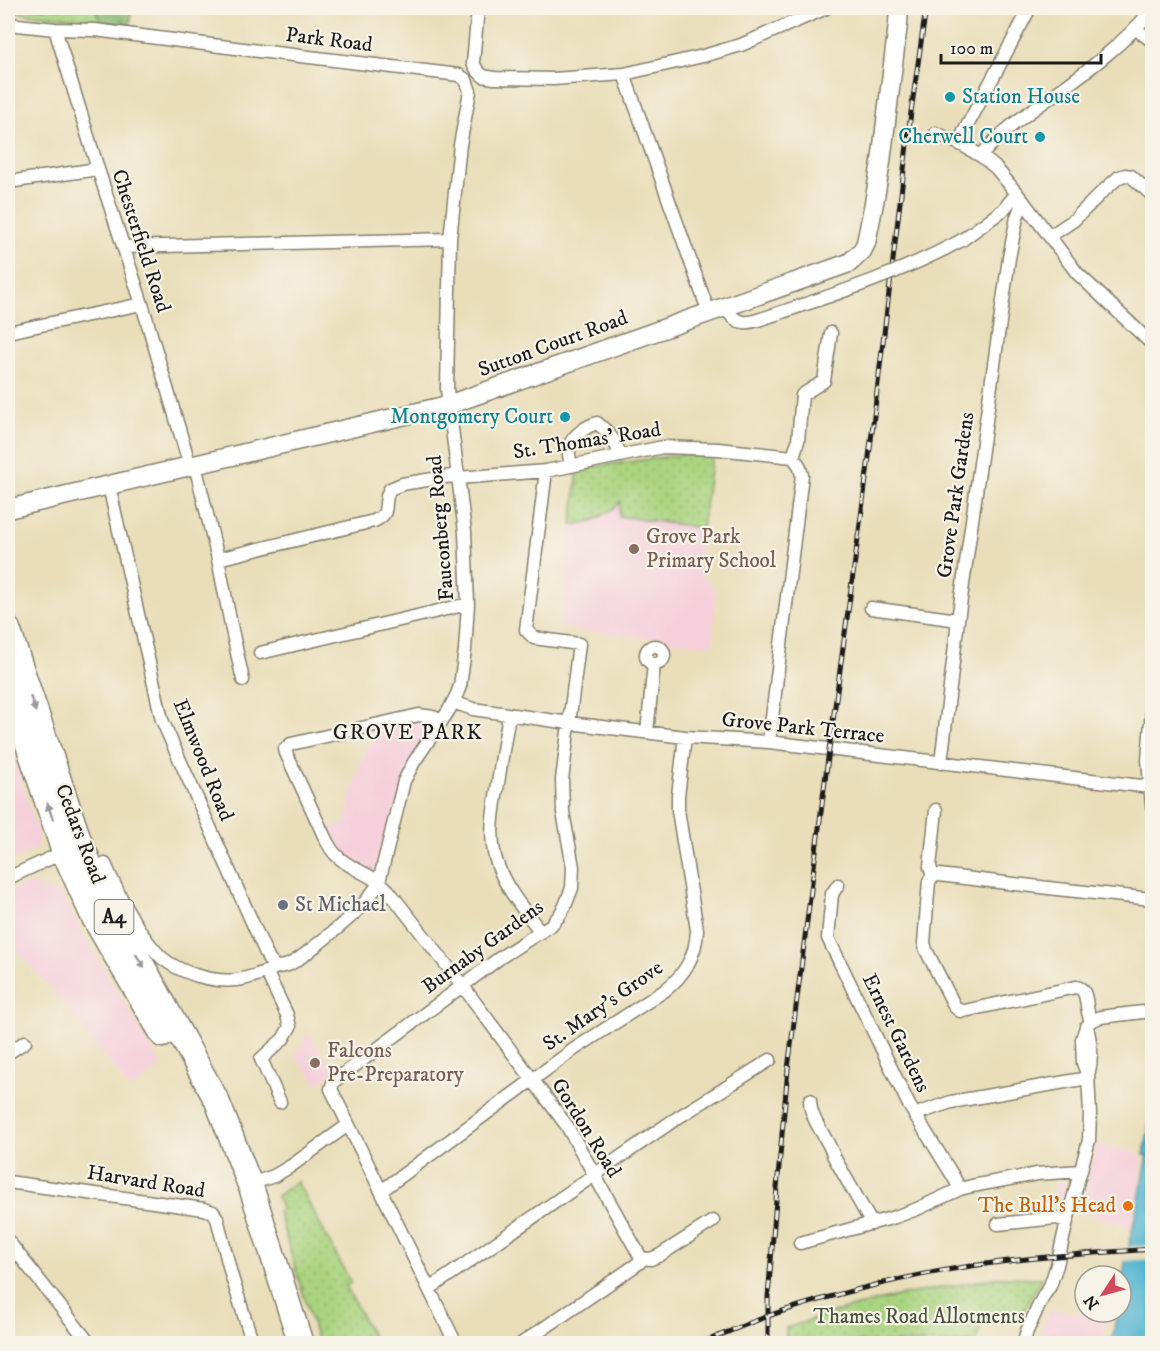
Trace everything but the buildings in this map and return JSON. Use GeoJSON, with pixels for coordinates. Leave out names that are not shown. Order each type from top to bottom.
{"type":"FeatureCollection","features":[{"type":"Feature","properties":{"kind":"highway","name":"Cedars Road"},"geometry":{"type":"LineString","coordinates":[[8,629],[79,840],[111,912],[217,1101],[248,1192]]}},
{"type":"Feature","properties":{"kind":"highway","name":"Cedars Road"},"geometry":{"type":"LineString","coordinates":[[8,686],[64,852],[93,916],[198,1093],[248,1192]]}},
{"type":"Feature","properties":{"kind":"highway","name":"A4"},"geometry":{"type":"LineString","coordinates":[[248,1192],[284,1344]]}},
{"type":"Feature","properties":{"kind":"highway","name":"A4"},"geometry":{"type":"LineString","coordinates":[[248,1192],[301,1344]]}},
{"type":"Feature","properties":{"kind":"street"},"geometry":{"type":"LineString","coordinates":[[478,8],[473,63],[483,76],[554,79],[624,74],[703,57],[741,45],[826,8]]}},
{"type":"Feature","properties":{"kind":"street","name":"Sutton Court Road"},"geometry":{"type":"LineString","coordinates":[[8,508],[448,405],[849,263],[862,251],[866,243],[881,162],[899,8]]}},
{"type":"Feature","properties":{"kind":"street"},"geometry":{"type":"LineString","coordinates":[[958,143],[1030,8]]}},
{"type":"Feature","properties":{"kind":"street"},"geometry":{"type":"LineString","coordinates":[[981,156],[1006,129],[1078,77],[1136,29],[1152,10]]}},
{"type":"Feature","properties":{"kind":"street","name":"Park Road"},"geometry":{"type":"LineString","coordinates":[[8,24],[95,30],[459,75],[466,80]]}},
{"type":"Feature","properties":{"kind":"street","name":"Chesterfield Road"},"geometry":{"type":"LineString","coordinates":[[55,29],[193,465],[218,559],[243,680]]}},
{"type":"Feature","properties":{"kind":"street"},"geometry":{"type":"LineString","coordinates":[[1136,29],[1152,41]]}},
{"type":"Feature","properties":{"kind":"street"},"geometry":{"type":"LineString","coordinates":[[624,74],[717,310],[736,320],[750,322],[758,320],[833,295],[915,263],[962,240],[1020,197]]}},
{"type":"Feature","properties":{"kind":"street","name":"Fauconberg Road"},"geometry":{"type":"LineString","coordinates":[[379,882],[404,781],[453,702],[460,686],[465,650],[468,604],[465,531],[447,389],[450,239],[460,145],[470,91],[466,80]]}},
{"type":"Feature","properties":{"kind":"street"},"geometry":{"type":"LineString","coordinates":[[936,133],[981,156],[996,168],[1077,273],[1152,344]]}},
{"type":"Feature","properties":{"kind":"street"},"geometry":{"type":"LineString","coordinates":[[8,182],[98,169]]}},
{"type":"Feature","properties":{"kind":"street"},"geometry":{"type":"LineString","coordinates":[[1050,237],[1074,220],[1122,176],[1131,176],[1152,195]]}},
{"type":"Feature","properties":{"kind":"street","name":"Grove Park Gardens"},"geometry":{"type":"LineString","coordinates":[[941,763],[958,620],[1009,258],[1020,197]]}},
{"type":"Feature","properties":{"kind":"street"},"geometry":{"type":"LineString","coordinates":[[992,219],[1014,234]]}},
{"type":"Feature","properties":{"kind":"street"},"geometry":{"type":"LineString","coordinates":[[123,248],[450,239]]}},
{"type":"Feature","properties":{"kind":"street"},"geometry":{"type":"LineString","coordinates":[[8,332],[142,304]]}},
{"type":"Feature","properties":{"kind":"street"},"geometry":{"type":"LineString","coordinates":[[769,742],[802,475],[793,457],[798,441],[802,395],[824,381],[831,333]]}},
{"type":"Feature","properties":{"kind":"street"},"geometry":{"type":"LineString","coordinates":[[571,466],[568,454],[570,444],[588,425],[597,423],[615,440],[621,456]]}},
{"type":"Feature","properties":{"kind":"street","name":"St. Thomas' Road"},"geometry":{"type":"LineString","coordinates":[[218,559],[382,518],[385,514],[386,497],[390,489],[402,484],[458,477],[546,471],[663,447],[718,448],[793,457]]}},
{"type":"Feature","properties":{"kind":"street","name":"Burnaby Gardens"},"geometry":{"type":"LineString","coordinates":[[348,1125],[332,1094],[331,1086],[337,1079],[462,985],[555,921],[570,894],[573,881],[572,860],[565,823],[562,768],[579,644],[534,639],[526,630],[546,471]]}},
{"type":"Feature","properties":{"kind":"street","name":"Elmwood Road"},"geometry":{"type":"LineString","coordinates":[[109,486],[162,720],[269,960],[287,1015],[290,1027],[283,1039],[261,1059],[280,1102]]}},
{"type":"Feature","properties":{"kind":"street"},"geometry":{"type":"LineString","coordinates":[[260,653],[468,604]]}},
{"type":"Feature","properties":{"kind":"street"},"geometry":{"type":"LineString","coordinates":[[870,608],[958,620]]}},
{"type":"Feature","properties":{"kind":"street"},"geometry":{"type":"LineString","coordinates":[[647,732],[654,664]]}},
{"type":"Feature","properties":{"kind":"street","name":"Grove Park Terrace"},"geometry":{"type":"LineString","coordinates":[[453,702],[467,708],[569,723],[685,737],[769,742],[1150,787]]}},
{"type":"Feature","properties":{"kind":"street"},"geometry":{"type":"LineString","coordinates":[[1152,709],[1148,750],[1152,806]]}},
{"type":"Feature","properties":{"kind":"street","name":"Gordon Road"},"geometry":{"type":"LineString","coordinates":[[441,720],[419,715],[291,744],[285,749],[332,850],[348,864],[379,882],[388,890],[462,985],[567,1126],[641,1258]]}},
{"type":"Feature","properties":{"kind":"street"},"geometry":{"type":"LineString","coordinates":[[509,715],[493,812],[494,849],[497,864],[509,888],[540,932]]}},
{"type":"Feature","properties":{"kind":"street","name":"St. Mary's Grove"},"geometry":{"type":"LineString","coordinates":[[381,1191],[573,1050],[664,991],[681,975],[690,961],[695,946],[696,921],[678,804],[685,737]]}},
{"type":"Feature","properties":{"kind":"street"},"geometry":{"type":"LineString","coordinates":[[933,876],[930,867],[936,810]]}},
{"type":"Feature","properties":{"kind":"street"},"geometry":{"type":"LineString","coordinates":[[8,878],[64,852]]}},
{"type":"Feature","properties":{"kind":"street"},"geometry":{"type":"LineString","coordinates":[[105,864],[129,913],[163,959],[179,969],[212,980],[231,981],[250,978],[287,965],[303,956],[357,910],[379,882]]}},
{"type":"Feature","properties":{"kind":"street"},"geometry":{"type":"LineString","coordinates":[[1089,1024],[1085,992],[1076,987],[964,1011],[957,1010],[924,943],[929,881],[933,876],[939,875],[1152,899]]}},
{"type":"Feature","properties":{"kind":"street","name":"Ernest Gardens"},"geometry":{"type":"LineString","coordinates":[[838,885],[832,894],[828,938],[915,1116],[960,1190]]}},
{"type":"Feature","properties":{"kind":"street"},"geometry":{"type":"LineString","coordinates":[[1023,1344],[1039,1305],[1050,1286],[1057,1265],[1089,1140],[1088,1077],[1083,1063],[1082,1039],[1089,1024],[1100,1017],[1152,1011]]}},
{"type":"Feature","properties":{"kind":"street"},"geometry":{"type":"LineString","coordinates":[[8,1053],[25,1042]]}},
{"type":"Feature","properties":{"kind":"street"},"geometry":{"type":"LineString","coordinates":[[429,1290],[674,1120],[770,1060]]}},
{"type":"Feature","properties":{"kind":"street"},"geometry":{"type":"LineString","coordinates":[[915,1116],[951,1102],[1088,1077]]}},
{"type":"Feature","properties":{"kind":"street"},"geometry":{"type":"LineString","coordinates":[[810,1100],[814,1119],[872,1224]]}},
{"type":"Feature","properties":{"kind":"street"},"geometry":{"type":"LineString","coordinates":[[248,1192],[291,1166],[348,1125],[456,1344]]}},
{"type":"Feature","properties":{"kind":"street"},"geometry":{"type":"LineString","coordinates":[[800,1243],[872,1224],[917,1209],[960,1190],[988,1182],[1037,1174],[1081,1171]]}},
{"type":"Feature","properties":{"kind":"street","name":"Harvard Road"},"geometry":{"type":"LineString","coordinates":[[8,1182],[213,1212],[217,1218],[231,1274],[253,1344]]}},
{"type":"Feature","properties":{"kind":"street"},"geometry":{"type":"LineString","coordinates":[[998,1224],[1056,1218],[1067,1221]]}},
{"type":"Feature","properties":{"kind":"street"},"geometry":{"type":"LineString","coordinates":[[521,1344],[636,1265],[641,1258],[651,1259],[660,1255],[713,1221]]}},
{"type":"Feature","properties":{"kind":"street"},"geometry":{"type":"LineString","coordinates":[[8,1241],[90,1344]]}},
{"type":"Feature","properties":{"kind":"shaded area","name":"Grove Park Primary School"},"geometry":{"type":"Polygon","coordinates":[[[707,451],[712,457],[697,570],[716,590],[713,645],[560,628],[578,469],[707,451]]]}},
{"type":"Feature","properties":{"kind":"shaded area"},"geometry":{"type":"Polygon","coordinates":[[[419,715],[441,720],[414,762],[381,875],[354,868],[323,832],[346,822],[355,779],[373,738],[372,726],[419,715]]]}},
{"type":"Feature","properties":{"kind":"shaded area"},"geometry":{"type":"Polygon","coordinates":[[[8,739],[38,833],[37,848],[8,863],[8,739]]]}},
{"type":"Feature","properties":{"kind":"shaded area"},"geometry":{"type":"Polygon","coordinates":[[[28,883],[62,894],[78,926],[162,1066],[130,1090],[58,997],[8,940],[8,893],[28,883]]]}},
{"type":"Feature","properties":{"kind":"shaded area","name":"Falcons Pre-Preparatory"},"geometry":{"type":"Polygon","coordinates":[[[308,1033],[335,1071],[317,1084],[295,1055],[308,1033]]]}},
{"type":"Feature","properties":{"kind":"shaded area"},"geometry":{"type":"Polygon","coordinates":[[[1097,1144],[1139,1154],[1142,1159],[1141,1178],[1131,1228],[1079,1211],[1097,1144]]]}},
{"type":"Feature","properties":{"kind":"shaded area"},"geometry":{"type":"Polygon","coordinates":[[[1065,1181],[1067,1184],[1059,1208],[1057,1208],[1053,1183],[1065,1181]]]}},
{"type":"Feature","properties":{"kind":"shaded area"},"geometry":{"type":"Polygon","coordinates":[[[1051,1310],[1073,1312],[1073,1324],[1106,1324],[1102,1343],[1034,1343],[1051,1310]]]}},
{"type":"Feature","properties":{"kind":"green space"},"geometry":{"type":"Polygon","coordinates":[[[8,8],[132,8],[130,26],[96,20],[8,12],[8,8]]]}},
{"type":"Feature","properties":{"kind":"green space"},"geometry":{"type":"Polygon","coordinates":[[[94,8],[132,8],[130,26],[101,22],[94,8]]]}},
{"type":"Feature","properties":{"kind":"green space"},"geometry":{"type":"Polygon","coordinates":[[[707,451],[712,457],[702,528],[619,516],[620,502],[612,510],[593,521],[572,525],[578,469],[707,451]]]}},
{"type":"Feature","properties":{"kind":"green space"},"geometry":{"type":"Polygon","coordinates":[[[297,1181],[351,1283],[346,1286],[377,1343],[318,1343],[278,1211],[281,1209],[277,1196],[297,1181]]]}},
{"type":"Feature","properties":{"kind":"green space","name":"Thames Road Allotments"},"geometry":{"type":"Polygon","coordinates":[[[1000,1277],[1042,1278],[1019,1319],[981,1323],[976,1343],[786,1343],[786,1328],[842,1310],[898,1296],[1000,1277]]]}},
{"type":"Feature","properties":{"kind":"water"},"geometry":{"type":"Polygon","coordinates":[[[1152,1108],[1152,1343],[1111,1344],[1115,1324],[1133,1324],[1133,1264],[1125,1264],[1148,1156],[1144,1155],[1152,1108]]]}},
{"type":"Feature","properties":{"kind":"pier"},"geometry":{"type":"Polygon","coordinates":[[[1152,1245],[1152,1259],[1123,1261],[1126,1247],[1152,1245]]]}},
{"type":"Feature","properties":{"kind":"railway"},"geometry":{"type":"LineString","coordinates":[[768,1344],[768,1297],[788,1069],[926,8]]}},
{"type":"Feature","properties":{"kind":"railway"},"geometry":{"type":"LineString","coordinates":[[699,1344],[759,1319],[874,1285],[971,1266],[1016,1260],[1152,1249]]}},
{"type":"Feature","properties":{"kind":"place","name":"Station House"},"geometry":{"type":"Point","coordinates":[950,97]}},
{"type":"Feature","properties":{"kind":"place","name":"Cherwell Court"},"geometry":{"type":"Point","coordinates":[1040,137]}},
{"type":"Feature","properties":{"kind":"place","name":"Montgomery Court"},"geometry":{"type":"Point","coordinates":[565,417]}},
{"type":"Feature","properties":{"kind":"place","name":"Grove Park Primary School"},"geometry":{"type":"Point","coordinates":[634,549]}},
{"type":"Feature","properties":{"kind":"place","name":"St Michael"},"geometry":{"type":"Point","coordinates":[283,905]}},
{"type":"Feature","properties":{"kind":"place","name":"Falcons Pre-Preparatory"},"geometry":{"type":"Point","coordinates":[315,1063]}},
{"type":"Feature","properties":{"kind":"place","name":"The Bull's Head"},"geometry":{"type":"Point","coordinates":[1128,1206]}},
{"type":"Feature","properties":{"kind":"district","name":"GROVE PARK"},"geometry":{"type":"Point","coordinates":[408,732]}}]}
